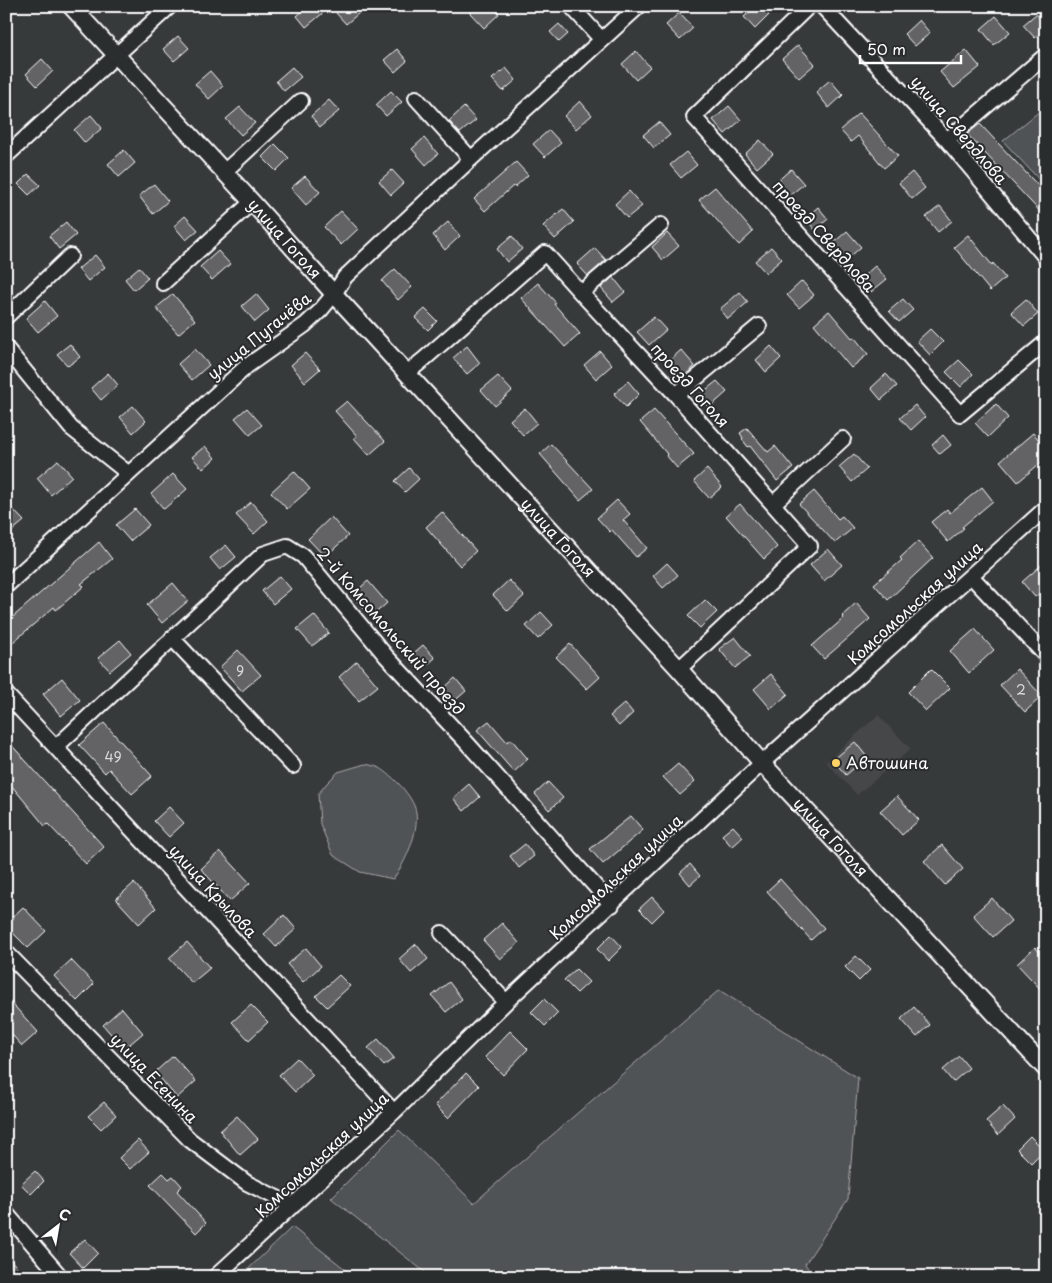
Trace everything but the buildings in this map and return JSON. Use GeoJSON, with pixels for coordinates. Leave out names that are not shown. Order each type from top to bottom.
{"type":"FeatureCollection","features":[{"type":"Feature","properties":{"kind":"street","name":"улица Гоголя"},"geometry":{"type":"LineString","coordinates":[[71,6],[680,669],[762,763],[1046,1069]]}},
{"type":"Feature","properties":{"kind":"street"},"geometry":{"type":"LineString","coordinates":[[6,156],[170,6]]}},
{"type":"Feature","properties":{"kind":"street"},"geometry":{"type":"LineString","coordinates":[[571,6],[602,40]]}},
{"type":"Feature","properties":{"kind":"street","name":"улица Пугачёва"},"geometry":{"type":"LineString","coordinates":[[6,586],[247,366],[305,325],[334,294],[345,276],[639,6]]}},
{"type":"Feature","properties":{"kind":"street","name":"проезд Свердлова"},"geometry":{"type":"LineString","coordinates":[[809,6],[694,117],[960,414],[1046,342]]}},
{"type":"Feature","properties":{"kind":"street","name":"улица Свердлова"},"geometry":{"type":"LineString","coordinates":[[822,6],[947,140],[1046,258]]}},
{"type":"Feature","properties":{"kind":"street"},"geometry":{"type":"LineString","coordinates":[[947,140],[1046,55]]}},
{"type":"Feature","properties":{"kind":"street"},"geometry":{"type":"LineString","coordinates":[[416,98],[471,159]]}},
{"type":"Feature","properties":{"kind":"street"},"geometry":{"type":"LineString","coordinates":[[224,172],[301,101]]}},
{"type":"Feature","properties":{"kind":"street"},"geometry":{"type":"LineString","coordinates":[[163,283],[252,202]]}},
{"type":"Feature","properties":{"kind":"street"},"geometry":{"type":"LineString","coordinates":[[581,293],[661,225]]}},
{"type":"Feature","properties":{"kind":"street","name":"проезд Гоголя"},"geometry":{"type":"LineString","coordinates":[[407,373],[545,253],[676,395],[810,546],[680,669]]}},
{"type":"Feature","properties":{"kind":"street"},"geometry":{"type":"LineString","coordinates":[[6,317],[70,256]]}},
{"type":"Feature","properties":{"kind":"street"},"geometry":{"type":"LineString","coordinates":[[676,395],[759,326]]}},
{"type":"Feature","properties":{"kind":"street"},"geometry":{"type":"LineString","coordinates":[[6,348],[70,428],[129,474]]}},
{"type":"Feature","properties":{"kind":"street"},"geometry":{"type":"LineString","coordinates":[[773,504],[843,439]]}},
{"type":"Feature","properties":{"kind":"street","name":"Комсомольская улица"},"geometry":{"type":"LineString","coordinates":[[215,1277],[394,1112],[506,1002],[762,763],[1046,508]]}},
{"type":"Feature","properties":{"kind":"street","name":"2-й Комсомольский проезд"},"geometry":{"type":"LineString","coordinates":[[56,747],[263,554],[287,546],[303,556],[386,656],[467,743],[612,905]]}},
{"type":"Feature","properties":{"kind":"street"},"geometry":{"type":"LineString","coordinates":[[971,576],[1046,656]]}},
{"type":"Feature","properties":{"kind":"street"},"geometry":{"type":"LineString","coordinates":[[172,638],[293,766]]}},
{"type":"Feature","properties":{"kind":"street","name":"улица Крылова"},"geometry":{"type":"LineString","coordinates":[[6,694],[394,1112]]}},
{"type":"Feature","properties":{"kind":"street"},"geometry":{"type":"LineString","coordinates":[[442,933],[506,1002]]}},
{"type":"Feature","properties":{"kind":"street","name":"улица Есенина"},"geometry":{"type":"LineString","coordinates":[[6,952],[190,1140],[247,1183],[293,1206]]}},
{"type":"Feature","properties":{"kind":"street"},"geometry":{"type":"LineString","coordinates":[[6,1214],[61,1277]]}},
{"type":"Feature","properties":{"kind":"shaded area"},"geometry":{"type":"Polygon","coordinates":[[[1046,106],[1046,187],[1003,141],[1046,106]]]}},
{"type":"Feature","properties":{"kind":"shaded area"},"geometry":{"type":"Polygon","coordinates":[[[878,715],[911,749],[857,795],[826,762],[878,715]]]}},
{"type":"Feature","properties":{"kind":"shaded area"},"geometry":{"type":"Polygon","coordinates":[[[365,764],[380,768],[391,776],[407,793],[416,812],[415,829],[410,847],[393,879],[360,872],[333,855],[320,824],[318,794],[338,772],[365,764]]]}},
{"type":"Feature","properties":{"kind":"shaded area"},"geometry":{"type":"Polygon","coordinates":[[[719,990],[858,1078],[848,1199],[805,1264],[814,1277],[431,1277],[331,1198],[399,1130],[474,1203],[719,990]]]}},
{"type":"Feature","properties":{"kind":"shaded area"},"geometry":{"type":"Polygon","coordinates":[[[292,1227],[355,1277],[240,1277],[292,1227]]]}},
{"type":"Feature","properties":{"kind":"place","name":"Автошина"},"geometry":{"type":"Point","coordinates":[836,763]}}]}
